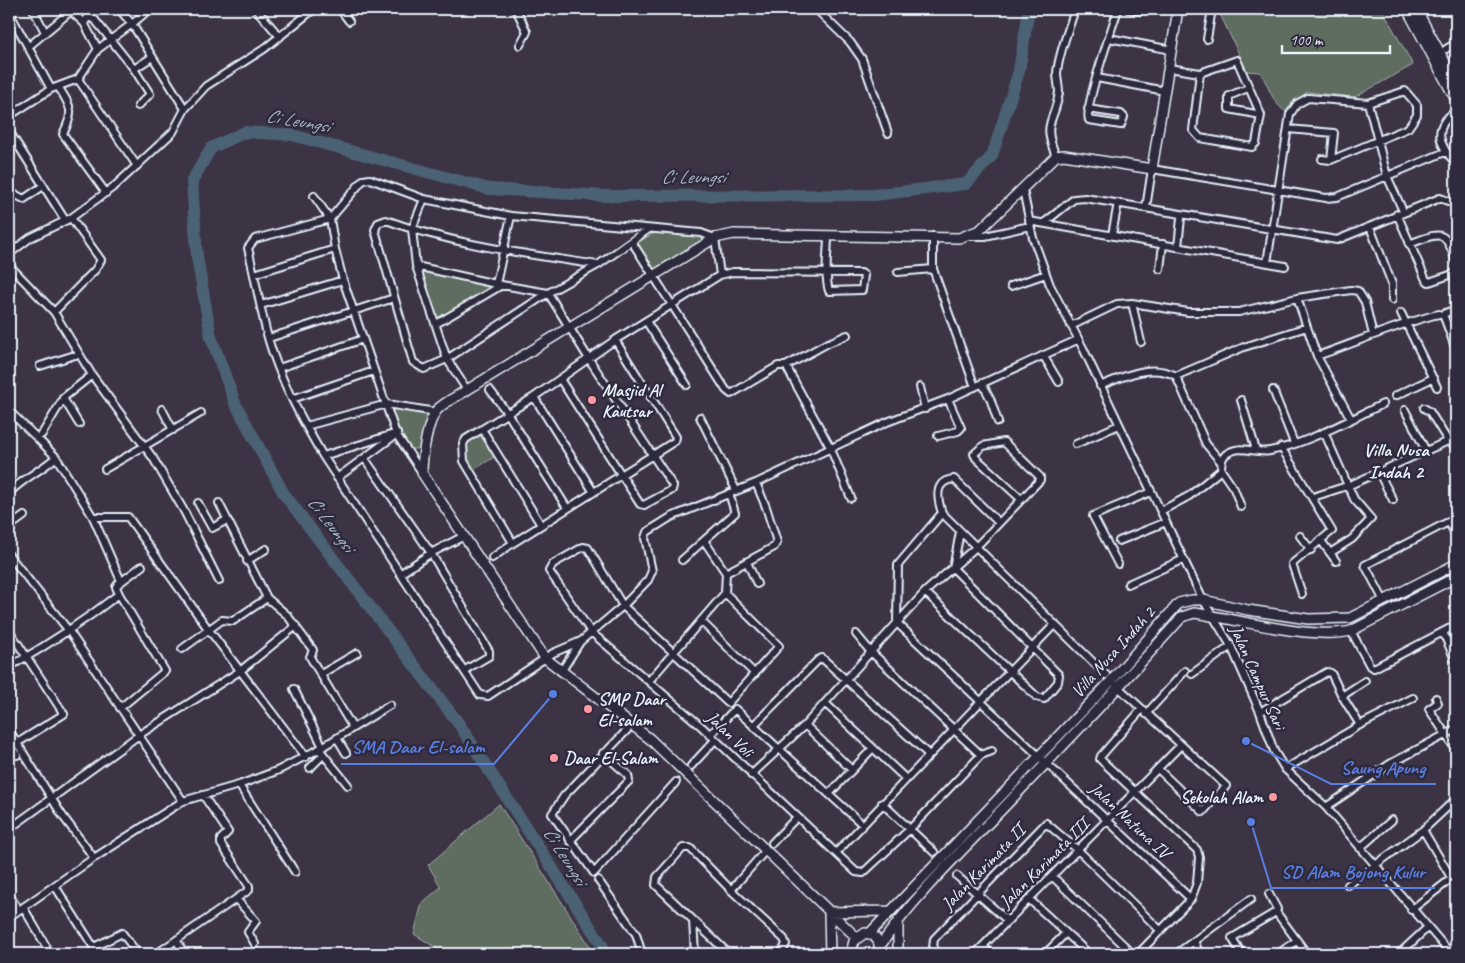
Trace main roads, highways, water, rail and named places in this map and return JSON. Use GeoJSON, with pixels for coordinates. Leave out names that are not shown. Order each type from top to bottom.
{"type":"FeatureCollection","features":[{"type":"Feature","properties":{"kind":"waterway","name":"Ci Leungsi"},"geometry":{"type":"LineString","coordinates":[[605,954],[602,945],[459,724],[284,494],[235,403],[211,337],[197,257],[192,181],[211,148],[245,132],[292,135],[489,189],[606,196],[874,195],[966,184],[992,156],[1019,71],[1029,9]]}},
{"type":"Feature","properties":{"kind":"place","name":"Masjid Al Kautsar"},"geometry":{"type":"Point","coordinates":[592,400]}},
{"type":"Feature","properties":{"kind":"place","name":"SMA Daar El-salam"},"geometry":{"type":"Point","coordinates":[553,694]}},
{"type":"Feature","properties":{"kind":"place","name":"SMP Daar El-salam"},"geometry":{"type":"Point","coordinates":[588,709]}},
{"type":"Feature","properties":{"kind":"place","name":"Saung Apung"},"geometry":{"type":"Point","coordinates":[1246,741]}},
{"type":"Feature","properties":{"kind":"place","name":"Daar El-Salam"},"geometry":{"type":"Point","coordinates":[554,758]}},
{"type":"Feature","properties":{"kind":"place","name":"Sekolah Alam"},"geometry":{"type":"Point","coordinates":[1273,797]}},
{"type":"Feature","properties":{"kind":"place","name":"SD Alam Bojong Kulur"},"geometry":{"type":"Point","coordinates":[1251,822]}},
{"type":"Feature","properties":{"kind":"district","name":"Villa Nusa Indah 2"},"geometry":{"type":"Point","coordinates":[1396,461]}}]}
